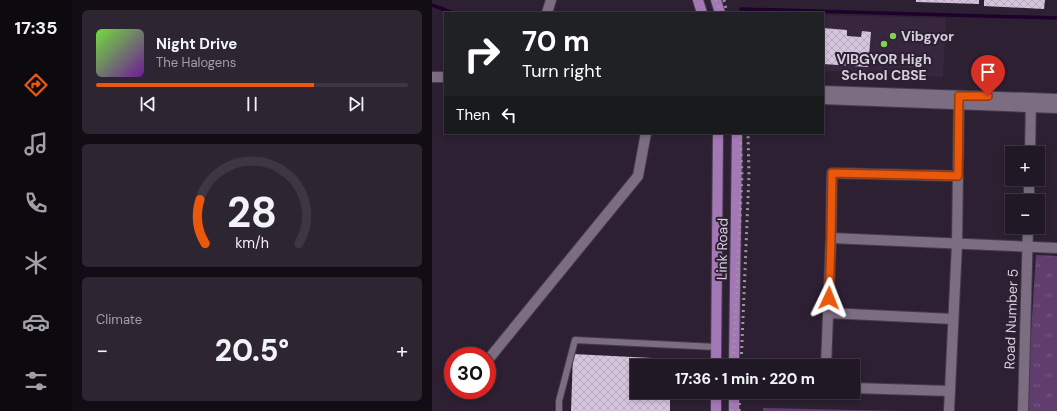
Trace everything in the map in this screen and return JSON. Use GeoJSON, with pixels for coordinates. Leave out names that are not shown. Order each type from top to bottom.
{"type":"FeatureCollection","features":[{"type":"Feature","properties":{"kind":"main road"},"geometry":{"type":"LineString","coordinates":[[698,0],[702,12]]}},
{"type":"Feature","properties":{"kind":"main road"},"geometry":{"type":"LineString","coordinates":[[716,0],[720,12]]}},
{"type":"Feature","properties":{"kind":"main road","name":"Link Road"},"geometry":{"type":"LineString","coordinates":[[716,359],[718,134]]}},
{"type":"Feature","properties":{"kind":"main road","name":"Link Road"},"geometry":{"type":"LineString","coordinates":[[734,359],[737,134]]}},
{"type":"Feature","properties":{"kind":"main road"},"geometry":{"type":"LineString","coordinates":[[716,399],[716,411]]}},
{"type":"Feature","properties":{"kind":"main road"},"geometry":{"type":"LineString","coordinates":[[734,399],[734,411]]}},
{"type":"Feature","properties":{"kind":"street"},"geometry":{"type":"LineString","coordinates":[[547,12],[551,0]]}},
{"type":"Feature","properties":{"kind":"street"},"geometry":{"type":"LineString","coordinates":[[432,77],[444,77]]}},
{"type":"Feature","properties":{"kind":"street"},"geometry":{"type":"LineString","coordinates":[[824,91],[959,100]]}},
{"type":"Feature","properties":{"kind":"street"},"geometry":{"type":"LineString","coordinates":[[824,99],[1031,102],[1057,99]]}},
{"type":"Feature","properties":{"kind":"street"},"geometry":{"type":"LineString","coordinates":[[949,411],[956,244],[959,100]]}},
{"type":"Feature","properties":{"kind":"street"},"geometry":{"type":"LineString","coordinates":[[1031,102],[1057,108]]}},
{"type":"Feature","properties":{"kind":"street"},"geometry":{"type":"LineString","coordinates":[[1030,146],[1031,102]]}},
{"type":"Feature","properties":{"kind":"street"},"geometry":{"type":"LineString","coordinates":[[496,350],[638,176],[646,134]]}},
{"type":"Feature","properties":{"kind":"street"},"geometry":{"type":"LineString","coordinates":[[826,359],[832,173],[958,176]]}},
{"type":"Feature","properties":{"kind":"street","name":"Road Number 5"},"geometry":{"type":"LineString","coordinates":[[1023,411],[1028,234]]}},
{"type":"Feature","properties":{"kind":"street"},"geometry":{"type":"LineString","coordinates":[[831,238],[1057,248]]}},
{"type":"Feature","properties":{"kind":"street"},"geometry":{"type":"LineString","coordinates":[[828,313],[953,319]]}},
{"type":"Feature","properties":{"kind":"street"},"geometry":{"type":"LineString","coordinates":[[860,388],[950,391]]}},
{"type":"Feature","properties":{"kind":"lane"},"geometry":{"type":"LineString","coordinates":[[559,411],[559,401],[575,340],[716,347]]}},
{"type":"Feature","properties":{"kind":"shaded area","name":"VIBGYOR High School CBSE"},"geometry":{"type":"Polygon","coordinates":[[[824,15],[946,18],[943,77],[824,71],[824,15]]]}},
{"type":"Feature","properties":{"kind":"green space"},"geometry":{"type":"Polygon","coordinates":[[[1036,255],[1057,256],[1057,411],[1026,411],[1036,255]]]}},
{"type":"Feature","properties":{"kind":"green space"},"geometry":{"type":"Polygon","coordinates":[[[763,408],[901,411],[763,411],[763,408]]]}},
{"type":"Feature","properties":{"kind":"building"},"geometry":{"type":"Polygon","coordinates":[[[916,0],[979,0],[979,4],[916,2],[916,0]]]}},
{"type":"Feature","properties":{"kind":"building"},"geometry":{"type":"Polygon","coordinates":[[[984,0],[1045,0],[1044,9],[984,6],[984,0]]]}},
{"type":"Feature","properties":{"kind":"building"},"geometry":{"type":"Polygon","coordinates":[[[824,28],[847,30],[847,36],[861,37],[862,31],[871,32],[868,67],[824,64],[824,28]]]}},
{"type":"Feature","properties":{"kind":"building"},"geometry":{"type":"Polygon","coordinates":[[[573,354],[672,359],[630,359],[630,399],[670,399],[670,411],[571,411],[573,354]]]}},
{"type":"Feature","properties":{"kind":"waterway"},"geometry":{"type":"LineString","coordinates":[[432,5],[450,12]]}},
{"type":"Feature","properties":{"kind":"waterway"},"geometry":{"type":"LineString","coordinates":[[741,9],[1057,18]]}},
{"type":"Feature","properties":{"kind":"railway"},"geometry":{"type":"LineString","coordinates":[[716,0],[720,12]]}},
{"type":"Feature","properties":{"kind":"railway"},"geometry":{"type":"LineString","coordinates":[[724,0],[727,12]]}},
{"type":"Feature","properties":{"kind":"railway"},"geometry":{"type":"LineString","coordinates":[[733,359],[742,175],[740,134]]}},
{"type":"Feature","properties":{"kind":"railway"},"geometry":{"type":"LineString","coordinates":[[741,359],[749,175],[748,134]]}},
{"type":"Feature","properties":{"kind":"railway"},"geometry":{"type":"LineString","coordinates":[[731,411],[732,399]]}},
{"type":"Feature","properties":{"kind":"railway"},"geometry":{"type":"LineString","coordinates":[[739,411],[740,399]]}},
{"type":"Feature","properties":{"kind":"place","name":"Vibgyor"},"geometry":{"type":"Point","coordinates":[893,36]}},
{"type":"Feature","properties":{"kind":"place","name":"VIBGYOR High School CBSE"},"geometry":{"type":"Point","coordinates":[884,44]}},
{"type":"Feature","properties":{"kind":"route"},"geometry":{"type":"LineString","coordinates":[[829,298],[832,173],[958,176],[959,96],[988,96]]}}]}
